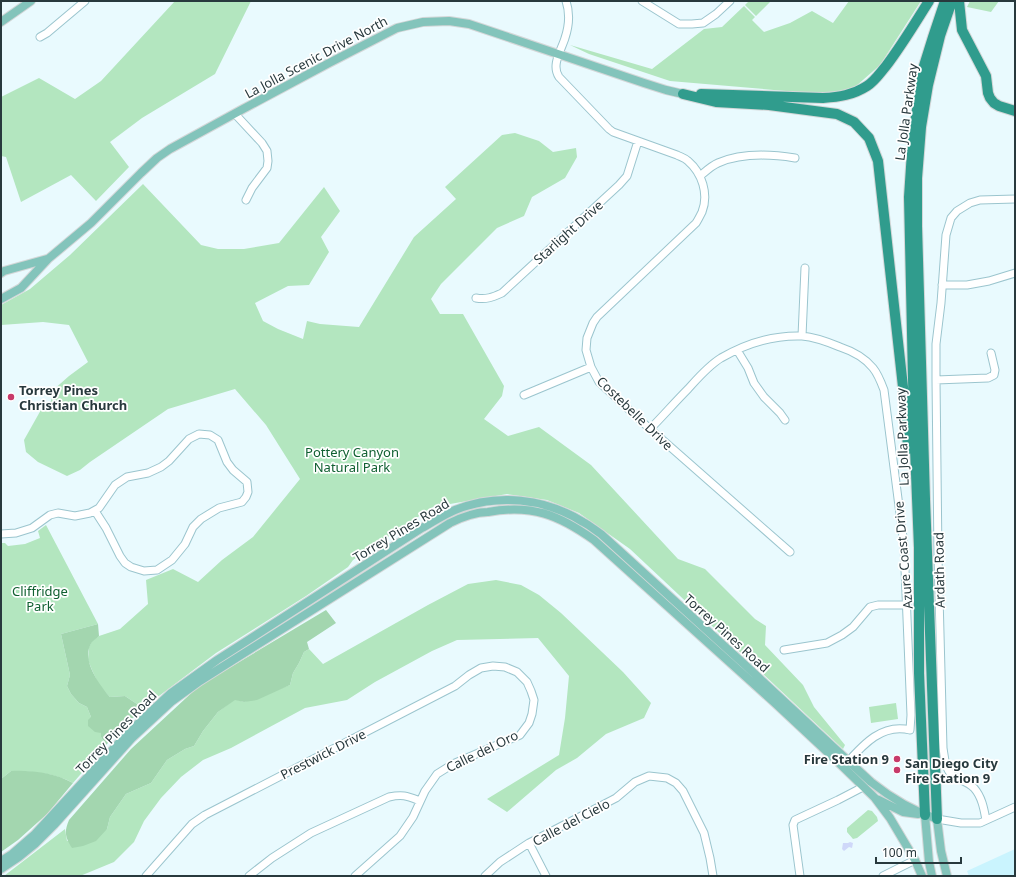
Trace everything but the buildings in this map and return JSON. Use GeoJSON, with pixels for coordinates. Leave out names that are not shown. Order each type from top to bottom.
{"type":"FeatureCollection","features":[{"type":"Feature","properties":{"kind":"highway"},"geometry":{"type":"LineString","coordinates":[[683,94],[823,98],[841,97],[854,93],[868,86],[877,76],[898,50],[929,1]]}},
{"type":"Feature","properties":{"kind":"highway","name":"La Jolla Parkway"},"geometry":{"type":"LineString","coordinates":[[925,815],[919,673],[919,548],[910,260],[910,183],[913,137],[923,69],[932,36],[945,1]]}},
{"type":"Feature","properties":{"kind":"highway","name":"La Jolla Parkway"},"geometry":{"type":"LineString","coordinates":[[937,819],[925,499],[917,178],[921,127],[928,85],[940,36],[952,1]]}},
{"type":"Feature","properties":{"kind":"highway"},"geometry":{"type":"LineString","coordinates":[[959,1],[962,30],[986,76],[990,98],[999,106],[1015,111]]}},
{"type":"Feature","properties":{"kind":"highway"},"geometry":{"type":"LineString","coordinates":[[683,94],[716,102],[769,105],[837,114],[854,122],[869,138],[878,161],[918,536]]}},
{"type":"Feature","properties":{"kind":"highway"},"geometry":{"type":"LineString","coordinates":[[933,695],[936,715],[943,723]]}},
{"type":"Feature","properties":{"kind":"main road"},"geometry":{"type":"LineString","coordinates":[[1,22],[31,1]]}},
{"type":"Feature","properties":{"kind":"main road","name":"La Jolla Scenic Drive North"},"geometry":{"type":"LineString","coordinates":[[1,299],[21,288],[48,259],[91,223],[157,158],[329,63],[397,28],[423,22],[449,21],[469,24],[558,55],[659,88],[683,94]]}},
{"type":"Feature","properties":{"kind":"main road","name":"La Jolla Scenic Drive North"},"geometry":{"type":"LineString","coordinates":[[1,273],[48,259]]}},
{"type":"Feature","properties":{"kind":"main road","name":"Torrey Pines Road"},"geometry":{"type":"LineString","coordinates":[[1,861],[36,834],[128,733],[171,694],[218,660],[422,528],[455,510],[498,499],[541,503],[572,515],[601,534],[755,674],[846,764],[890,818],[915,860],[922,876]]}},
{"type":"Feature","properties":{"kind":"main road","name":"Torrey Pines Road"},"geometry":{"type":"LineString","coordinates":[[1,870],[35,844],[132,738],[170,702],[194,685],[450,523],[470,514],[503,509],[534,511],[554,516],[578,528],[594,540],[776,704],[846,764],[886,794],[925,815],[937,819]]}},
{"type":"Feature","properties":{"kind":"main road"},"geometry":{"type":"LineString","coordinates":[[875,798],[903,812],[925,815]]}},
{"type":"Feature","properties":{"kind":"main road","name":"La Jolla Parkway"},"geometry":{"type":"LineString","coordinates":[[925,815],[928,854],[932,876]]}},
{"type":"Feature","properties":{"kind":"main road"},"geometry":{"type":"LineString","coordinates":[[937,819],[941,851],[947,876]]}},
{"type":"Feature","properties":{"kind":"street"},"geometry":{"type":"LineString","coordinates":[[40,37],[47,33],[85,1]]}},
{"type":"Feature","properties":{"kind":"street"},"geometry":{"type":"LineString","coordinates":[[642,1],[680,24],[692,24],[703,23],[716,14],[730,1]]}},
{"type":"Feature","properties":{"kind":"street"},"geometry":{"type":"LineString","coordinates":[[568,2],[569,22],[565,38],[558,55],[556,73],[613,132],[687,160],[696,169],[700,176],[716,164],[728,159],[752,155],[779,155],[795,158]]}},
{"type":"Feature","properties":{"kind":"street"},"geometry":{"type":"LineString","coordinates":[[235,114],[262,143],[268,156],[267,168],[252,188],[246,200]]}},
{"type":"Feature","properties":{"kind":"street","name":"Starlight Drive"},"geometry":{"type":"LineString","coordinates":[[476,298],[481,300],[489,299],[502,293],[619,185],[627,176],[638,141]]}},
{"type":"Feature","properties":{"kind":"street","name":"Costebelle Drive"},"geometry":{"type":"LineString","coordinates":[[700,176],[704,191],[704,202],[702,212],[696,224],[597,317],[592,323],[586,338],[586,350],[591,367],[599,382],[650,429],[790,552]]}},
{"type":"Feature","properties":{"kind":"street","name":"Ardath Road"},"geometry":{"type":"LineString","coordinates":[[986,820],[982,801],[978,794],[967,783],[949,772],[946,765],[944,748],[938,557],[936,344],[946,235],[951,218],[957,211],[970,203],[980,200],[1015,199]]}},
{"type":"Feature","properties":{"kind":"street"},"geometry":{"type":"LineString","coordinates":[[650,429],[704,371],[720,358],[752,343],[782,336],[802,336],[804,268]]}},
{"type":"Feature","properties":{"kind":"street"},"geometry":{"type":"LineString","coordinates":[[942,285],[967,285],[989,281],[1015,273]]}},
{"type":"Feature","properties":{"kind":"street","name":"Azure Coast Drive"},"geometry":{"type":"LineString","coordinates":[[802,336],[829,342],[849,350],[866,361],[876,373],[884,390],[904,545],[911,715],[910,730],[891,730],[882,732],[870,738],[846,764]]}},
{"type":"Feature","properties":{"kind":"street"},"geometry":{"type":"LineString","coordinates":[[737,350],[748,368],[754,383],[764,397],[786,420]]}},
{"type":"Feature","properties":{"kind":"street"},"geometry":{"type":"LineString","coordinates":[[936,380],[988,378],[994,375],[995,370],[991,352]]}},
{"type":"Feature","properties":{"kind":"street"},"geometry":{"type":"LineString","coordinates":[[524,395],[591,367]]}},
{"type":"Feature","properties":{"kind":"street"},"geometry":{"type":"LineString","coordinates":[[1,534],[16,533],[32,528],[50,515],[58,513],[75,516],[95,511],[99,508],[115,485],[127,477],[148,473],[161,467],[169,461],[188,439],[199,434],[210,435],[218,440],[227,462],[246,482],[248,492],[242,502],[219,508],[201,519],[193,527],[185,544],[172,560],[157,570],[144,571],[131,567],[125,563],[95,511]]}},
{"type":"Feature","properties":{"kind":"street"},"geometry":{"type":"LineString","coordinates":[[784,650],[827,643],[842,636],[853,627],[870,607],[878,605],[907,605]]}},
{"type":"Feature","properties":{"kind":"street","name":"Prestwick Drive"},"geometry":{"type":"LineString","coordinates":[[146,876],[192,824],[205,814],[455,686],[481,668],[493,666],[505,667],[517,672]]}},
{"type":"Feature","properties":{"kind":"street","name":"Calle del Oro"},"geometry":{"type":"LineString","coordinates":[[354,876],[400,836],[413,817],[425,791],[437,774],[454,764],[520,735],[529,723],[534,700],[527,682],[517,672]]}},
{"type":"Feature","properties":{"kind":"street","name":"Calle del Cielo"},"geometry":{"type":"LineString","coordinates":[[485,876],[500,862],[529,844],[616,798],[636,782],[649,776],[660,776],[676,783],[683,791],[704,833],[713,876]]}},
{"type":"Feature","properties":{"kind":"street"},"geometry":{"type":"LineString","coordinates":[[800,876],[793,824],[795,820],[863,786]]}},
{"type":"Feature","properties":{"kind":"street"},"geometry":{"type":"LineString","coordinates":[[249,876],[272,858],[311,833],[389,797],[406,796],[420,801]]}},
{"type":"Feature","properties":{"kind":"street"},"geometry":{"type":"LineString","coordinates":[[937,819],[961,823],[980,823],[1015,807]]}},
{"type":"Feature","properties":{"kind":"street"},"geometry":{"type":"LineString","coordinates":[[529,844],[546,876]]}},
{"type":"Feature","properties":{"kind":"street"},"geometry":{"type":"LineString","coordinates":[[883,876],[915,860]]}},
{"type":"Feature","properties":{"kind":"shaded area"},"geometry":{"type":"Polygon","coordinates":[[[843,843],[853,843],[852,848],[849,847],[844,851],[842,849],[843,843]]]}},
{"type":"Feature","properties":{"kind":"shaded area"},"geometry":{"type":"Polygon","coordinates":[[[1015,849],[1015,876],[969,876],[967,871],[1015,849]]]}},
{"type":"Feature","properties":{"kind":"green space"},"geometry":{"type":"Polygon","coordinates":[[[175,1],[251,1],[215,74],[142,118],[110,142],[129,167],[96,201],[71,175],[21,202],[6,157],[1,156],[1,97],[39,78],[75,99],[101,81],[175,1]]]}},
{"type":"Feature","properties":{"kind":"green space"},"geometry":{"type":"Polygon","coordinates":[[[749,1],[771,1],[756,16],[745,5],[749,1]]]}},
{"type":"Feature","properties":{"kind":"green space"},"geometry":{"type":"Polygon","coordinates":[[[849,1],[921,1],[880,65],[855,87],[833,95],[670,81],[589,54],[570,45],[652,69],[704,29],[722,27],[744,6],[755,17],[752,20],[764,32],[790,23],[812,11],[833,23],[849,1]]]}},
{"type":"Feature","properties":{"kind":"green space"},"geometry":{"type":"Polygon","coordinates":[[[970,1],[999,1],[991,12],[967,7],[970,1]]]}},
{"type":"Feature","properties":{"kind":"green space","name":"Pottery Canyon Natural Park"},"geometry":{"type":"Polygon","coordinates":[[[515,133],[539,141],[553,152],[576,148],[577,157],[565,178],[532,197],[524,216],[497,228],[441,284],[431,299],[440,314],[463,314],[504,386],[502,396],[484,419],[508,436],[539,427],[591,465],[678,559],[705,569],[755,619],[766,626],[765,645],[803,685],[814,707],[845,745],[843,749],[630,549],[579,513],[547,500],[507,494],[433,507],[353,560],[348,567],[306,596],[216,653],[143,708],[125,696],[110,697],[99,685],[88,660],[89,647],[92,641],[99,636],[120,629],[148,604],[146,580],[173,569],[198,582],[222,560],[253,537],[300,479],[266,425],[235,389],[168,409],[80,470],[67,476],[38,462],[26,452],[24,440],[42,408],[51,401],[52,391],[88,362],[69,325],[43,322],[1,325],[1,305],[30,289],[70,255],[143,184],[201,245],[218,249],[244,249],[279,243],[324,187],[340,211],[321,237],[329,252],[309,285],[288,286],[255,303],[263,321],[303,339],[307,321],[320,324],[359,327],[414,237],[456,199],[445,187],[502,135],[515,133]]]}},
{"type":"Feature","properties":{"kind":"green space","name":"Cliffridge Park"},"geometry":{"type":"Polygon","coordinates":[[[46,525],[98,624],[61,634],[70,675],[67,686],[71,694],[79,703],[87,707],[106,745],[73,783],[59,777],[27,771],[11,771],[1,779],[1,543],[5,543],[8,546],[25,544],[40,538],[38,531],[46,525]]]}},
{"type":"Feature","properties":{"kind":"green space"},"geometry":{"type":"Polygon","coordinates":[[[496,580],[521,585],[539,595],[561,613],[623,672],[651,703],[644,718],[606,734],[577,758],[556,770],[507,812],[487,799],[559,755],[565,718],[569,676],[538,638],[457,640],[432,651],[375,682],[347,700],[305,708],[231,748],[203,760],[181,777],[161,798],[144,821],[134,842],[114,862],[80,876],[4,876],[65,829],[67,841],[107,829],[110,817],[126,794],[151,783],[167,760],[185,749],[194,746],[203,731],[218,712],[235,699],[244,702],[290,685],[293,673],[304,652],[309,649],[323,664],[468,584],[496,580]]]}},
{"type":"Feature","properties":{"kind":"green space"},"geometry":{"type":"Polygon","coordinates":[[[326,610],[336,623],[307,642],[309,649],[304,652],[293,673],[290,685],[257,700],[244,702],[235,700],[218,712],[203,731],[194,746],[185,749],[167,760],[151,783],[126,794],[110,817],[107,829],[96,841],[72,848],[66,834],[66,828],[69,820],[131,749],[199,686],[326,610]]]}},
{"type":"Feature","properties":{"kind":"green space"},"geometry":{"type":"Polygon","coordinates":[[[98,624],[99,636],[92,642],[88,656],[92,671],[110,697],[125,696],[143,708],[106,745],[101,737],[101,733],[95,732],[88,726],[88,720],[91,717],[87,707],[79,703],[71,694],[67,686],[70,675],[61,634],[98,624]]]}},
{"type":"Feature","properties":{"kind":"green space"},"geometry":{"type":"Polygon","coordinates":[[[896,703],[898,719],[871,723],[869,707],[896,703]]]}},
{"type":"Feature","properties":{"kind":"green space"},"geometry":{"type":"Polygon","coordinates":[[[11,771],[43,773],[59,777],[73,783],[47,814],[18,840],[1,852],[1,779],[11,771]]]}},
{"type":"Feature","properties":{"kind":"green space"},"geometry":{"type":"Polygon","coordinates":[[[868,810],[872,811],[877,817],[878,821],[857,838],[853,839],[847,832],[847,828],[868,810]]]}},
{"type":"Feature","properties":{"kind":"place","name":"Torrey Pines Christian Church"},"geometry":{"type":"Point","coordinates":[11,397]}},
{"type":"Feature","properties":{"kind":"place","name":"Fire Station 9"},"geometry":{"type":"Point","coordinates":[897,759]}},
{"type":"Feature","properties":{"kind":"place","name":"San Diego City Fire Station 9"},"geometry":{"type":"Point","coordinates":[897,770]}}]}
